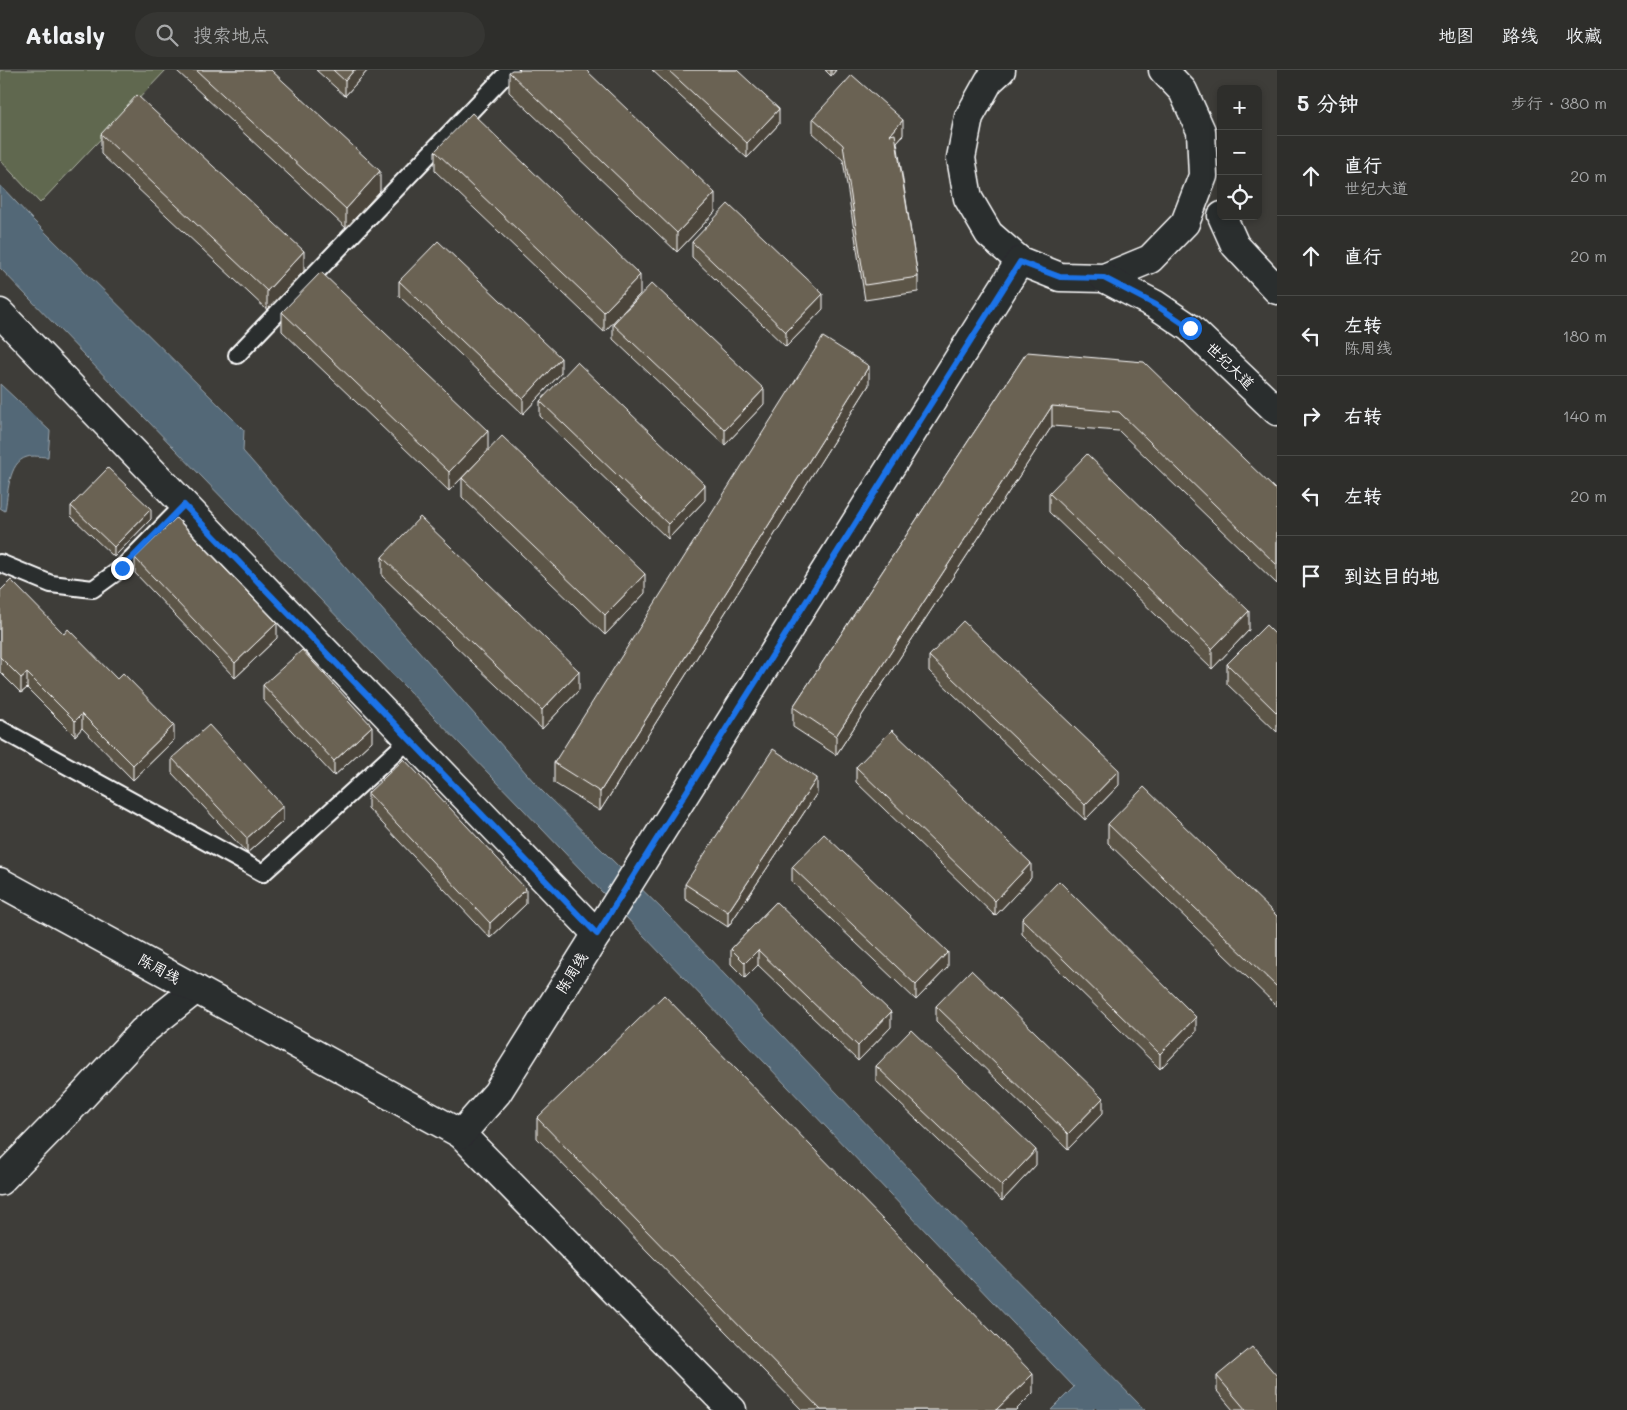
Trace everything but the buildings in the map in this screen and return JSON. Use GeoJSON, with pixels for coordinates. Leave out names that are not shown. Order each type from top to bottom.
{"type":"FeatureCollection","features":[{"type":"Feature","properties":{"kind":"main road"},"geometry":{"type":"LineString","coordinates":[[1001,70],[989,81],[968,117],[961,158],[968,198],[989,234],[1020,262],[1060,277],[1104,278],[1150,259],[1185,223],[1203,176]]}},
{"type":"Feature","properties":{"kind":"main road"},"geometry":{"type":"LineString","coordinates":[[1163,70],[1183,90],[1201,132],[1203,176],[1217,206]]}},
{"type":"Feature","properties":{"kind":"main road"},"geometry":{"type":"LineString","coordinates":[[1223,220],[1235,245],[1277,290]]}},
{"type":"Feature","properties":{"kind":"main road","name":"陈周线"},"geometry":{"type":"LineString","coordinates":[[0,882],[461,1134],[497,1093],[1020,262]]}},
{"type":"Feature","properties":{"kind":"main road","name":"世纪大道"},"geometry":{"type":"LineString","coordinates":[[1104,278],[1156,305],[1190,328],[1277,411]]}},
{"type":"Feature","properties":{"kind":"main road"},"geometry":{"type":"LineString","coordinates":[[0,313],[597,934]]}},
{"type":"Feature","properties":{"kind":"main road"},"geometry":{"type":"LineString","coordinates":[[0,1181],[142,1032],[196,990]]}},
{"type":"Feature","properties":{"kind":"main road"},"geometry":{"type":"LineString","coordinates":[[461,1134],[732,1410]]}},
{"type":"Feature","properties":{"kind":"lane"},"geometry":{"type":"LineString","coordinates":[[237,355],[510,70]]}},
{"type":"Feature","properties":{"kind":"lane"},"geometry":{"type":"LineString","coordinates":[[0,563],[51,584],[93,589],[122,568],[184,505]]}},
{"type":"Feature","properties":{"kind":"lane"},"geometry":{"type":"LineString","coordinates":[[0,729],[263,873],[410,739]]}},
{"type":"Feature","properties":{"kind":"green space"},"geometry":{"type":"Polygon","coordinates":[[[0,70],[166,70],[40,203],[0,160],[0,70]]]}},
{"type":"Feature","properties":{"kind":"water"},"geometry":{"type":"Polygon","coordinates":[[[0,185],[244,430],[243,451],[541,790],[670,917],[968,1231],[1145,1410],[1098,1410],[1095,1407],[1093,1410],[1051,1410],[1074,1387],[521,807],[0,268],[0,185]]]}},
{"type":"Feature","properties":{"kind":"water"},"geometry":{"type":"Polygon","coordinates":[[[0,384],[50,431],[48,457],[27,457],[16,465],[12,472],[5,511],[0,508],[0,384]]]}},
{"type":"Feature","properties":{"kind":"route"},"geometry":{"type":"LineString","coordinates":[[122,568],[184,505],[597,934],[1020,262],[1060,277],[1104,278],[1156,305],[1190,328]]}}]}
